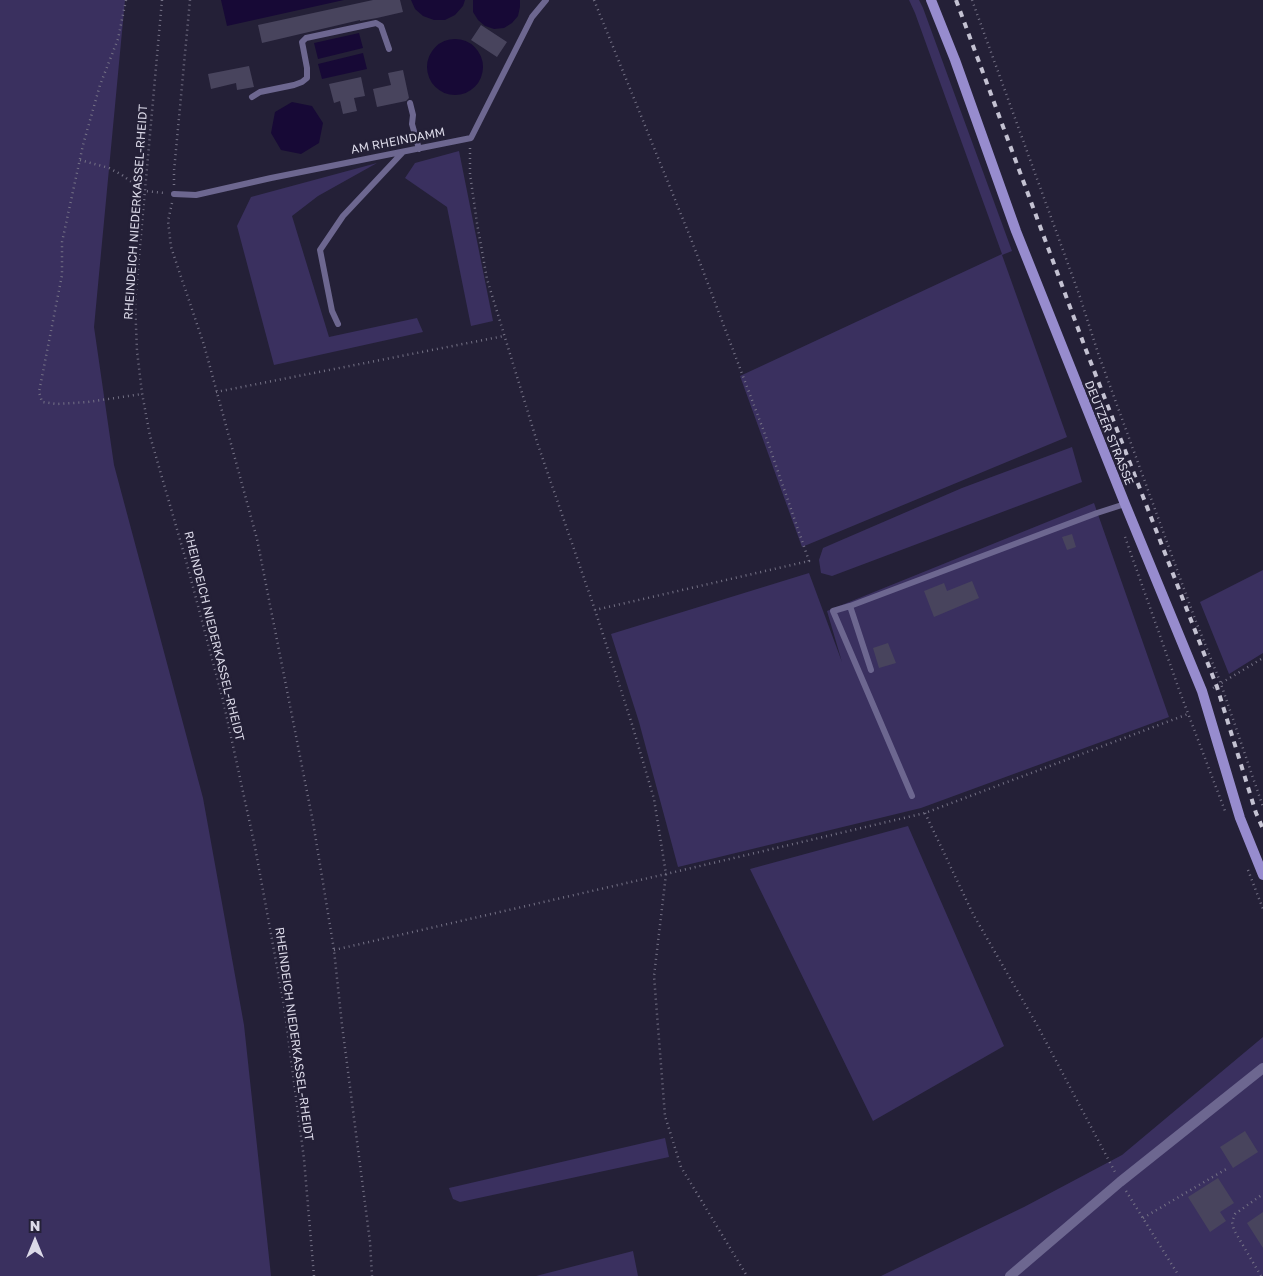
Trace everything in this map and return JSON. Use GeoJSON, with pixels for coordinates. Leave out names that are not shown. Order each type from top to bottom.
{"type":"FeatureCollection","features":[{"type":"Feature","properties":{"kind":"street","name":"DEUTZER STRASSE"},"geometry":{"type":"LineString","coordinates":[[931,0],[955,60],[1016,231],[1124,504],[1202,691],[1240,818],[1263,875]]}},
{"type":"Feature","properties":{"kind":"street"},"geometry":{"type":"LineString","coordinates":[[1010,1276],[1120,1182],[1263,1068]]}},
{"type":"Feature","properties":{"kind":"lane"},"geometry":{"type":"LineString","coordinates":[[471,138],[532,17],[546,0]]}},
{"type":"Feature","properties":{"kind":"lane"},"geometry":{"type":"LineString","coordinates":[[252,97],[260,92],[294,85],[307,78],[308,68],[302,47],[302,42],[306,38],[376,23],[381,26],[389,48]]}},
{"type":"Feature","properties":{"kind":"lane"},"geometry":{"type":"LineString","coordinates":[[410,103],[413,115],[412,124],[419,149]]}},
{"type":"Feature","properties":{"kind":"lane","name":"AM RHEINDAMM"},"geometry":{"type":"LineString","coordinates":[[174,194],[196,195],[471,138]]}},
{"type":"Feature","properties":{"kind":"lane"},"geometry":{"type":"LineString","coordinates":[[338,324],[332,312],[320,250],[344,216],[403,152]]}},
{"type":"Feature","properties":{"kind":"lane"},"geometry":{"type":"LineString","coordinates":[[912,796],[833,611],[1124,504]]}},
{"type":"Feature","properties":{"kind":"lane"},"geometry":{"type":"LineString","coordinates":[[850,606],[871,670]]}},
{"type":"Feature","properties":{"kind":"path"},"geometry":{"type":"LineString","coordinates":[[126,0],[118,39],[100,85],[80,160],[62,242],[62,275],[39,392],[42,402],[57,404],[88,402],[142,394]]}},
{"type":"Feature","properties":{"kind":"path","name":"RHEINDEICH NIEDERKASSEL-RHEIDT"},"geometry":{"type":"LineString","coordinates":[[162,0],[144,191],[136,302],[137,351],[142,394],[150,436],[223,700],[256,848],[284,1005],[304,1159],[314,1276]]}},
{"type":"Feature","properties":{"kind":"path"},"geometry":{"type":"LineString","coordinates":[[190,0],[174,171],[174,194],[168,221],[171,247],[204,345],[257,539],[311,812],[334,950],[370,1242],[372,1276]]}},
{"type":"Feature","properties":{"kind":"path"},"geometry":{"type":"LineString","coordinates":[[594,0],[691,239],[766,437],[809,561],[595,610]]}},
{"type":"Feature","properties":{"kind":"path"},"geometry":{"type":"LineString","coordinates":[[972,0],[1080,297],[1098,353],[1195,619],[1221,684],[1263,807]]}},
{"type":"Feature","properties":{"kind":"path"},"geometry":{"type":"LineString","coordinates":[[471,138],[470,174],[476,223],[487,279],[538,446],[595,610],[654,799],[666,874],[654,976],[665,1116],[681,1166],[746,1276]]}},
{"type":"Feature","properties":{"kind":"path"},"geometry":{"type":"LineString","coordinates":[[80,160],[108,168],[122,175],[144,191],[174,194]]}},
{"type":"Feature","properties":{"kind":"path"},"geometry":{"type":"LineString","coordinates":[[216,392],[505,336]]}},
{"type":"Feature","properties":{"kind":"path"},"geometry":{"type":"LineString","coordinates":[[1202,691],[1221,684],[1263,658]]}},
{"type":"Feature","properties":{"kind":"path"},"geometry":{"type":"LineString","coordinates":[[334,950],[924,813],[1188,714]]}},
{"type":"Feature","properties":{"kind":"path"},"geometry":{"type":"LineString","coordinates":[[924,813],[973,914],[1036,1025],[1120,1182],[1180,1276]]}},
{"type":"Feature","properties":{"kind":"path"},"geometry":{"type":"LineString","coordinates":[[1143,1218],[1228,1168]]}},
{"type":"Feature","properties":{"kind":"path"},"geometry":{"type":"LineString","coordinates":[[1261,1276],[1234,1230],[1232,1222],[1235,1214],[1263,1194]]}},
{"type":"Feature","properties":{"kind":"shaded area"},"geometry":{"type":"Polygon","coordinates":[[[0,0],[125,0],[94,327],[114,465],[203,798],[244,1025],[271,1276],[0,1276],[0,0]]]}},
{"type":"Feature","properties":{"kind":"shaded area"},"geometry":{"type":"Polygon","coordinates":[[[221,0],[344,0],[227,26],[221,0]]]}},
{"type":"Feature","properties":{"kind":"shaded area"},"geometry":{"type":"Polygon","coordinates":[[[411,0],[465,0],[463,6],[455,15],[445,20],[434,20],[423,16],[415,9],[411,0]]]}},
{"type":"Feature","properties":{"kind":"shaded area"},"geometry":{"type":"Polygon","coordinates":[[[473,0],[520,0],[518,16],[504,28],[494,29],[485,26],[473,12],[473,0]]]}},
{"type":"Feature","properties":{"kind":"shaded area"},"geometry":{"type":"Polygon","coordinates":[[[909,0],[919,0],[923,8],[1012,251],[1002,255],[1067,437],[802,547],[740,376],[1002,254],[909,0]]]}},
{"type":"Feature","properties":{"kind":"shaded area"},"geometry":{"type":"Polygon","coordinates":[[[359,33],[363,48],[318,59],[314,43],[359,33]]]}},
{"type":"Feature","properties":{"kind":"shaded area"},"geometry":{"type":"Polygon","coordinates":[[[449,39],[461,39],[471,43],[479,51],[483,67],[479,83],[471,91],[461,95],[449,95],[439,91],[431,83],[427,73],[427,61],[431,51],[439,43],[449,39]]]}},
{"type":"Feature","properties":{"kind":"shaded area"},"geometry":{"type":"Polygon","coordinates":[[[363,53],[367,69],[322,79],[318,64],[363,53]]]}},
{"type":"Feature","properties":{"kind":"shaded area"},"geometry":{"type":"Polygon","coordinates":[[[292,102],[312,106],[323,123],[319,143],[301,154],[281,150],[271,133],[275,112],[292,102]]]}},
{"type":"Feature","properties":{"kind":"shaded area"},"geometry":{"type":"Polygon","coordinates":[[[459,151],[493,321],[471,326],[447,207],[405,178],[415,163],[459,151]]]}},
{"type":"Feature","properties":{"kind":"shaded area"},"geometry":{"type":"Polygon","coordinates":[[[377,163],[318,196],[292,216],[329,337],[417,318],[423,332],[274,365],[237,226],[251,197],[377,163]]]}},
{"type":"Feature","properties":{"kind":"shaded area"},"geometry":{"type":"Polygon","coordinates":[[[1072,447],[1082,482],[832,576],[821,573],[819,560],[823,548],[962,488],[1072,447]]]}},
{"type":"Feature","properties":{"kind":"shaded area"},"geometry":{"type":"Polygon","coordinates":[[[1094,503],[1169,717],[921,808],[678,867],[639,722],[611,634],[809,573],[842,662],[827,611],[1094,503]]]}},
{"type":"Feature","properties":{"kind":"shaded area"},"geometry":{"type":"Polygon","coordinates":[[[1263,570],[1263,653],[1229,674],[1200,602],[1263,570]]]}},
{"type":"Feature","properties":{"kind":"shaded area"},"geometry":{"type":"Polygon","coordinates":[[[908,826],[1004,1046],[873,1121],[750,869],[908,826]]]}},
{"type":"Feature","properties":{"kind":"shaded area"},"geometry":{"type":"Polygon","coordinates":[[[1263,1037],[1263,1276],[881,1276],[1024,1207],[1122,1155],[1263,1037]]]}},
{"type":"Feature","properties":{"kind":"shaded area"},"geometry":{"type":"Polygon","coordinates":[[[665,1138],[669,1157],[460,1202],[453,1199],[449,1188],[665,1138]]]}},
{"type":"Feature","properties":{"kind":"shaded area"},"geometry":{"type":"Polygon","coordinates":[[[633,1251],[638,1276],[536,1276],[633,1251]]]}},
{"type":"Feature","properties":{"kind":"building"},"geometry":{"type":"Polygon","coordinates":[[[373,0],[400,0],[403,12],[262,43],[258,25],[373,0]]]}},
{"type":"Feature","properties":{"kind":"building"},"geometry":{"type":"Polygon","coordinates":[[[481,25],[507,42],[497,57],[471,40],[481,25]]]}},
{"type":"Feature","properties":{"kind":"building"},"geometry":{"type":"Polygon","coordinates":[[[249,66],[254,87],[237,90],[236,83],[211,89],[208,74],[249,66]]]}},
{"type":"Feature","properties":{"kind":"building"},"geometry":{"type":"Polygon","coordinates":[[[403,70],[409,98],[406,101],[377,107],[373,89],[391,85],[388,73],[403,70]]]}},
{"type":"Feature","properties":{"kind":"building"},"geometry":{"type":"Polygon","coordinates":[[[361,77],[365,96],[354,98],[357,111],[343,114],[340,101],[334,103],[329,84],[361,77]]]}},
{"type":"Feature","properties":{"kind":"building"},"geometry":{"type":"Polygon","coordinates":[[[1072,534],[1076,547],[1067,550],[1062,537],[1072,534]]]}},
{"type":"Feature","properties":{"kind":"building"},"geometry":{"type":"Polygon","coordinates":[[[972,581],[979,598],[934,617],[924,591],[944,583],[947,591],[972,581]]]}},
{"type":"Feature","properties":{"kind":"building"},"geometry":{"type":"Polygon","coordinates":[[[888,643],[896,663],[879,668],[873,648],[888,643]]]}},
{"type":"Feature","properties":{"kind":"building"},"geometry":{"type":"Polygon","coordinates":[[[1245,1131],[1258,1152],[1233,1168],[1220,1147],[1245,1131]]]}},
{"type":"Feature","properties":{"kind":"building"},"geometry":{"type":"Polygon","coordinates":[[[1218,1178],[1234,1203],[1220,1212],[1226,1221],[1210,1232],[1188,1197],[1218,1178]]]}},
{"type":"Feature","properties":{"kind":"building"},"geometry":{"type":"Polygon","coordinates":[[[1263,1212],[1263,1248],[1247,1223],[1263,1212]]]}},
{"type":"Feature","properties":{"kind":"railway"},"geometry":{"type":"LineString","coordinates":[[956,0],[1086,350],[1217,687],[1256,813],[1263,829]]}}]}
